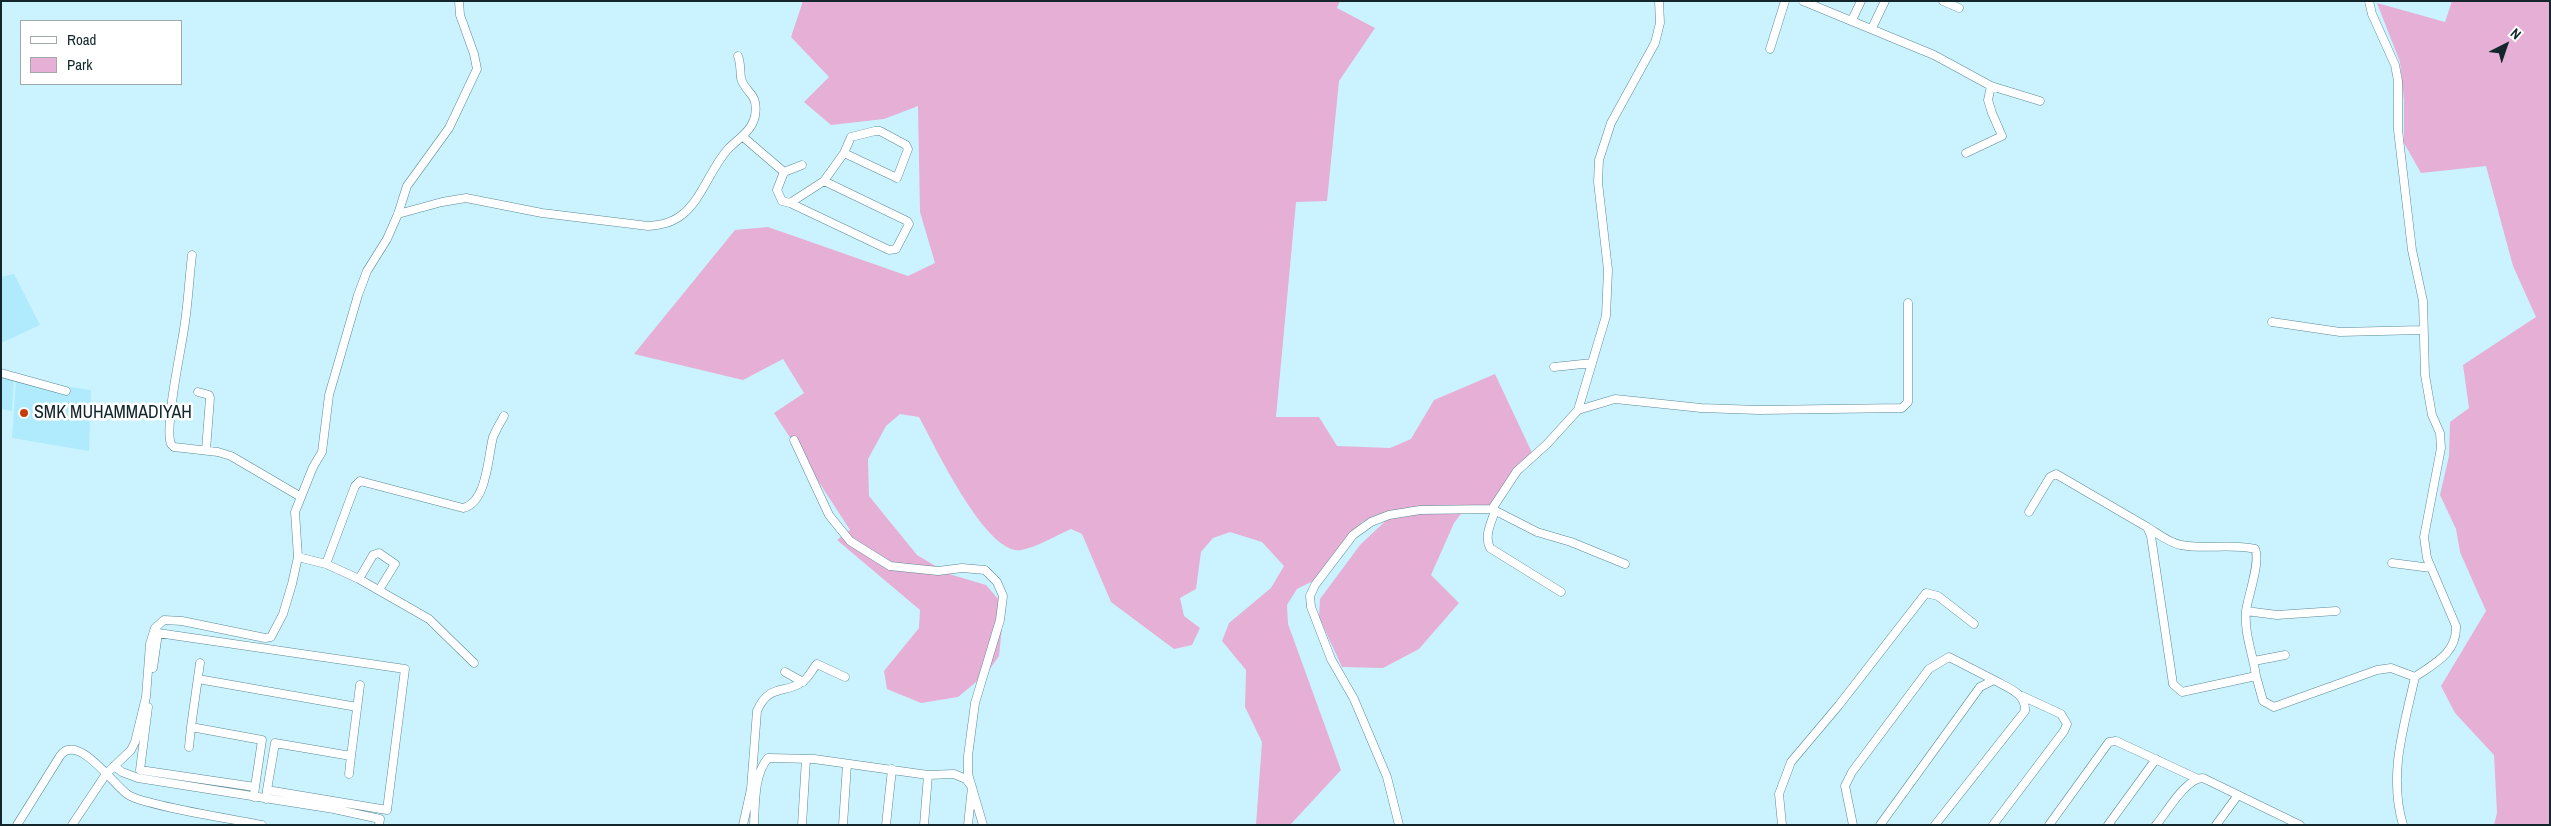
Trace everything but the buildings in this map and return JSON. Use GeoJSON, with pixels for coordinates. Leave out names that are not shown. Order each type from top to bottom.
{"type":"FeatureCollection","features":[{"type":"Feature","properties":{"kind":"street"},"geometry":{"type":"LineString","coordinates":[[72,825],[106,774],[131,750],[138,733],[146,697],[150,644],[156,626],[168,620],[265,638],[271,636],[282,614],[298,558],[295,512],[324,446],[329,395],[358,295],[367,270],[387,239],[407,186],[449,128],[477,69],[474,54],[460,16],[459,1]]}},
{"type":"Feature","properties":{"kind":"street"},"geometry":{"type":"LineString","coordinates":[[1561,592],[1490,548],[1486,542],[1493,510],[1517,471],[1578,410],[1606,316],[1608,270],[1598,182],[1599,160],[1611,123],[1656,43],[1660,23],[1659,1]]}},
{"type":"Feature","properties":{"kind":"street"},"geometry":{"type":"LineString","coordinates":[[1770,49],[1785,1]]}},
{"type":"Feature","properties":{"kind":"street"},"geometry":{"type":"LineString","coordinates":[[1803,1],[1934,55],[1991,86],[2040,101]]}},
{"type":"Feature","properties":{"kind":"street"},"geometry":{"type":"LineString","coordinates":[[1852,20],[1861,1]]}},
{"type":"Feature","properties":{"kind":"street"},"geometry":{"type":"LineString","coordinates":[[1872,28],[1884,1]]}},
{"type":"Feature","properties":{"kind":"street"},"geometry":{"type":"LineString","coordinates":[[1943,1],[1959,8]]}},
{"type":"Feature","properties":{"kind":"street"},"geometry":{"type":"LineString","coordinates":[[2369,1],[2372,14],[2395,65],[2398,81],[2398,130],[2412,250],[2423,301],[2422,330],[2425,375],[2432,415],[2440,432],[2441,448],[2424,537],[2431,568],[2456,626],[2457,637],[2445,656],[2415,677],[2397,756],[2398,806],[2403,825]]}},
{"type":"Feature","properties":{"kind":"street"},"geometry":{"type":"LineString","coordinates":[[398,214],[442,202],[466,198],[542,213],[648,226],[664,225],[691,207],[703,185],[728,149],[742,136],[755,118],[756,107],[754,97],[741,77],[742,65],[738,56]]}},
{"type":"Feature","properties":{"kind":"street"},"geometry":{"type":"LineString","coordinates":[[1966,153],[2002,136],[1988,100],[1991,86]]}},
{"type":"Feature","properties":{"kind":"street"},"geometry":{"type":"LineString","coordinates":[[790,204],[824,181],[844,153],[851,138],[880,131],[906,146],[909,152],[900,176],[894,178],[844,153]]}},
{"type":"Feature","properties":{"kind":"street"},"geometry":{"type":"LineString","coordinates":[[742,136],[784,172]]}},
{"type":"Feature","properties":{"kind":"street"},"geometry":{"type":"LineString","coordinates":[[784,172],[802,165]]}},
{"type":"Feature","properties":{"kind":"street"},"geometry":{"type":"LineString","coordinates":[[784,172],[778,194],[782,200],[889,250],[896,249],[907,230],[909,224],[907,221],[824,181]]}},
{"type":"Feature","properties":{"kind":"street"},"geometry":{"type":"LineString","coordinates":[[192,256],[169,440],[174,447],[206,450],[231,456],[301,497]]}},
{"type":"Feature","properties":{"kind":"street"},"geometry":{"type":"LineString","coordinates":[[1578,410],[1615,399],[1701,408],[1759,410],[1902,408],[1908,402],[1908,303]]}},
{"type":"Feature","properties":{"kind":"street"},"geometry":{"type":"LineString","coordinates":[[2272,322],[2340,332],[2422,330]]}},
{"type":"Feature","properties":{"kind":"street"},"geometry":{"type":"LineString","coordinates":[[1554,367],[1592,363]]}},
{"type":"Feature","properties":{"kind":"street"},"geometry":{"type":"LineString","coordinates":[[1,373],[66,391]]}},
{"type":"Feature","properties":{"kind":"street"},"geometry":{"type":"LineString","coordinates":[[198,392],[209,395],[210,398],[206,450]]}},
{"type":"Feature","properties":{"kind":"street"},"geometry":{"type":"LineString","coordinates":[[326,564],[355,486],[360,481],[463,508],[468,507],[484,486],[494,435],[504,416]]}},
{"type":"Feature","properties":{"kind":"street"},"geometry":{"type":"LineString","coordinates":[[794,440],[828,514],[850,541],[890,566],[938,571],[962,568],[985,570],[996,582],[1003,596],[1000,620],[975,703],[968,756],[968,774],[983,825]]}},
{"type":"Feature","properties":{"kind":"street"},"geometry":{"type":"LineString","coordinates":[[2029,512],[2050,476],[2056,474],[2178,545],[2195,547],[2241,546],[2255,549],[2256,559],[2246,611],[2246,635],[2263,701],[2274,707],[2377,670],[2391,668],[2415,677]]}},
{"type":"Feature","properties":{"kind":"street"},"geometry":{"type":"LineString","coordinates":[[1399,825],[1387,777],[1354,699],[1331,659],[1311,607],[1310,596],[1315,585],[1353,535],[1371,522],[1389,515],[1420,510],[1493,510],[1537,532],[1571,542],[1625,564]]}},
{"type":"Feature","properties":{"kind":"street"},"geometry":{"type":"LineString","coordinates":[[2147,527],[2151,536],[2173,684],[2182,692],[2256,676]]}},
{"type":"Feature","properties":{"kind":"street"},"geometry":{"type":"LineString","coordinates":[[359,579],[373,555],[379,553],[393,562],[395,566],[380,590]]}},
{"type":"Feature","properties":{"kind":"street"},"geometry":{"type":"LineString","coordinates":[[298,558],[326,564],[380,590],[435,624],[474,663]]}},
{"type":"Feature","properties":{"kind":"street"},"geometry":{"type":"LineString","coordinates":[[2392,563],[2431,568]]}},
{"type":"Feature","properties":{"kind":"street"},"geometry":{"type":"LineString","coordinates":[[1782,825],[1778,794],[1791,762],[1840,705],[1926,594],[1938,596],[1974,624]]}},
{"type":"Feature","properties":{"kind":"street"},"geometry":{"type":"LineString","coordinates":[[2246,611],[2277,615],[2336,611]]}},
{"type":"Feature","properties":{"kind":"street"},"geometry":{"type":"LineString","coordinates":[[114,766],[122,772],[138,778],[254,797],[266,794],[387,810],[406,669],[158,633],[140,770],[256,783],[268,780]]}},
{"type":"Feature","properties":{"kind":"street"},"geometry":{"type":"LineString","coordinates":[[2254,661],[2286,654]]}},
{"type":"Feature","properties":{"kind":"street"},"geometry":{"type":"LineString","coordinates":[[1853,825],[1845,786],[1852,772],[1929,669],[1950,657],[2022,696],[2061,714],[2067,724],[2064,731],[1993,825]]}},
{"type":"Feature","properties":{"kind":"street"},"geometry":{"type":"LineString","coordinates":[[189,747],[200,663]]}},
{"type":"Feature","properties":{"kind":"street"},"geometry":{"type":"LineString","coordinates":[[743,825],[751,789],[760,704],[782,688],[803,682],[817,664],[845,677]]}},
{"type":"Feature","properties":{"kind":"street"},"geometry":{"type":"LineString","coordinates":[[785,672],[803,682]]}},
{"type":"Feature","properties":{"kind":"street"},"geometry":{"type":"LineString","coordinates":[[198,680],[357,707]]}},
{"type":"Feature","properties":{"kind":"street"},"geometry":{"type":"LineString","coordinates":[[1880,825],[1980,687],[1994,680]]}},
{"type":"Feature","properties":{"kind":"street"},"geometry":{"type":"LineString","coordinates":[[349,774],[360,685]]}},
{"type":"Feature","properties":{"kind":"street"},"geometry":{"type":"LineString","coordinates":[[1935,825],[2025,711],[2025,702],[2022,696]]}},
{"type":"Feature","properties":{"kind":"street"},"geometry":{"type":"LineString","coordinates":[[191,727],[351,756]]}},
{"type":"Feature","properties":{"kind":"street"},"geometry":{"type":"LineString","coordinates":[[254,797],[262,740]]}},
{"type":"Feature","properties":{"kind":"street"},"geometry":{"type":"LineString","coordinates":[[2049,825],[2109,742],[2116,741],[2196,778],[2203,778],[2300,825]]}},
{"type":"Feature","properties":{"kind":"street"},"geometry":{"type":"LineString","coordinates":[[266,794],[275,743]]}},
{"type":"Feature","properties":{"kind":"street"},"geometry":{"type":"LineString","coordinates":[[16,825],[60,756],[68,748],[78,749],[127,794],[139,800],[241,823],[262,825]]}},
{"type":"Feature","properties":{"kind":"street"},"geometry":{"type":"LineString","coordinates":[[754,825],[755,800],[761,770],[768,758],[806,759],[928,775],[954,774],[966,779],[972,787],[968,825]]}},
{"type":"Feature","properties":{"kind":"street"},"geometry":{"type":"LineString","coordinates":[[802,825],[806,759]]}},
{"type":"Feature","properties":{"kind":"street"},"geometry":{"type":"LineString","coordinates":[[2108,825],[2156,759]]}},
{"type":"Feature","properties":{"kind":"street"},"geometry":{"type":"LineString","coordinates":[[842,825],[847,764]]}},
{"type":"Feature","properties":{"kind":"street"},"geometry":{"type":"LineString","coordinates":[[886,825],[892,769]]}},
{"type":"Feature","properties":{"kind":"street"},"geometry":{"type":"LineString","coordinates":[[924,825],[928,775]]}},
{"type":"Feature","properties":{"kind":"street"},"geometry":{"type":"LineString","coordinates":[[2156,825],[2188,783],[2196,778]]}},
{"type":"Feature","properties":{"kind":"street"},"geometry":{"type":"LineString","coordinates":[[266,794],[380,819],[379,825]]}},
{"type":"Feature","properties":{"kind":"street"},"geometry":{"type":"LineString","coordinates":[[2216,825],[2238,795]]}},
{"type":"Feature","properties":{"kind":"shaded area"},"geometry":{"type":"Polygon","coordinates":[[[14,274],[40,325],[1,343],[1,277],[14,274]]]}},
{"type":"Feature","properties":{"kind":"shaded area"},"geometry":{"type":"Polygon","coordinates":[[[1,377],[14,378],[12,411],[1,409],[1,377]]]}},
{"type":"Feature","properties":{"kind":"shaded area"},"geometry":{"type":"Polygon","coordinates":[[[16,379],[91,390],[89,451],[12,438],[16,379]]]}},
{"type":"Feature","properties":{"kind":"green space"},"geometry":{"type":"Polygon","coordinates":[[[803,1],[1340,1],[1337,8],[1375,28],[1339,81],[1327,201],[1296,202],[1276,417],[1319,417],[1337,446],[1390,448],[1411,439],[1434,400],[1495,374],[1534,457],[1490,508],[1464,510],[1454,523],[1431,575],[1459,603],[1419,649],[1383,668],[1342,667],[1319,617],[1320,599],[1360,545],[1396,511],[1362,522],[1313,581],[1297,589],[1287,605],[1288,624],[1341,770],[1290,825],[1256,825],[1262,742],[1245,707],[1246,670],[1222,641],[1229,623],[1271,588],[1284,566],[1262,542],[1230,532],[1213,538],[1201,552],[1196,589],[1180,598],[1184,616],[1200,628],[1192,645],[1174,649],[1111,602],[1082,534],[1071,529],[1040,544],[1021,550],[1007,547],[992,536],[962,496],[919,417],[900,414],[886,426],[868,459],[869,496],[917,555],[949,574],[986,585],[999,600],[1003,618],[999,656],[987,673],[958,697],[921,703],[887,689],[884,671],[919,628],[920,610],[837,540],[850,530],[774,413],[804,393],[783,359],[743,380],[634,354],[735,230],[768,227],[908,276],[935,263],[920,212],[918,106],[884,119],[831,125],[804,102],[829,77],[791,37],[803,1]]]}},
{"type":"Feature","properties":{"kind":"green space"},"geometry":{"type":"Polygon","coordinates":[[[2452,1],[2550,1],[2550,825],[2494,825],[2497,813],[2494,755],[2455,713],[2441,686],[2486,611],[2460,552],[2456,529],[2440,495],[2449,456],[2450,422],[2469,408],[2463,365],[2536,317],[2513,266],[2486,166],[2421,173],[2404,143],[2404,100],[2400,62],[2377,3],[2445,22],[2452,1]]]}},
{"type":"Feature","properties":{"kind":"place","name":"SMK MUHAMMADIYAH"},"geometry":{"type":"Point","coordinates":[24,413]}}]}
